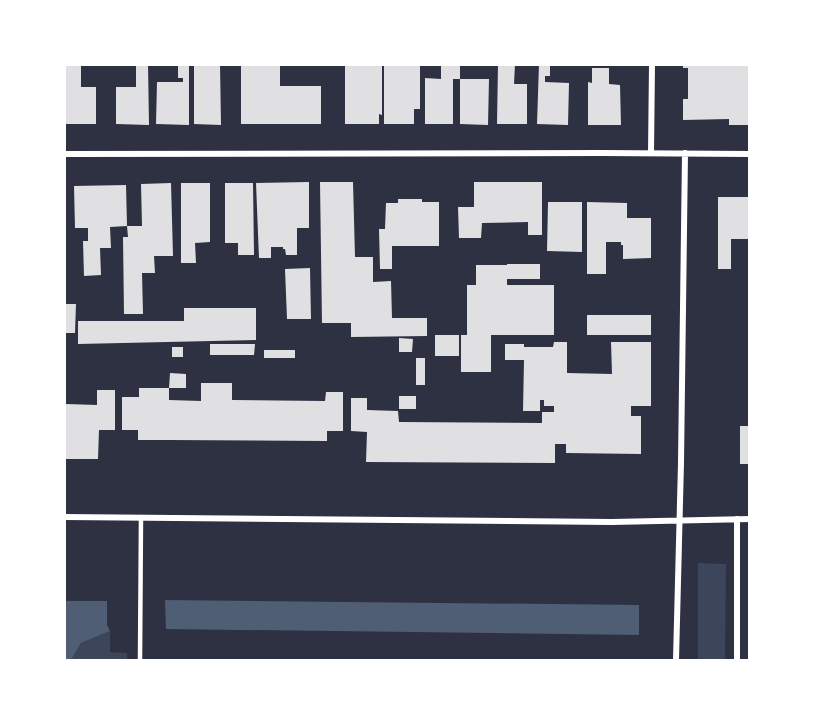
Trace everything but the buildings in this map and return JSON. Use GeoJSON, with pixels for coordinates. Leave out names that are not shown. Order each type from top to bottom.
{"type":"FeatureCollection","features":[{"type":"Feature","properties":{"kind":"street"},"geometry":{"type":"LineString","coordinates":[[651,153],[652,64]]}},
{"type":"Feature","properties":{"kind":"street"},"geometry":{"type":"LineString","coordinates":[[676,660],[685,153]]}},
{"type":"Feature","properties":{"kind":"street"},"geometry":{"type":"LineString","coordinates":[[64,154],[750,154]]}},
{"type":"Feature","properties":{"kind":"street"},"geometry":{"type":"LineString","coordinates":[[64,517],[612,522],[750,519]]}},
{"type":"Feature","properties":{"kind":"street"},"geometry":{"type":"LineString","coordinates":[[737,519],[737,660]]}},
{"type":"Feature","properties":{"kind":"lane"},"geometry":{"type":"LineString","coordinates":[[140,660],[141,517]]}},
{"type":"Feature","properties":{"kind":"shaded area"},"geometry":{"type":"Polygon","coordinates":[[[698,563],[726,564],[725,660],[698,660],[698,563]]]}},
{"type":"Feature","properties":{"kind":"shaded area"},"geometry":{"type":"Polygon","coordinates":[[[165,600],[639,605],[639,635],[166,629],[165,600]]]}},
{"type":"Feature","properties":{"kind":"shaded area"},"geometry":{"type":"Polygon","coordinates":[[[65,601],[107,601],[107,625],[110,631],[81,643],[71,660],[65,660],[65,601]]]}},
{"type":"Feature","properties":{"kind":"shaded area"},"geometry":{"type":"Polygon","coordinates":[[[110,631],[110,652],[127,653],[127,660],[71,660],[81,643],[110,631]]]}}]}
